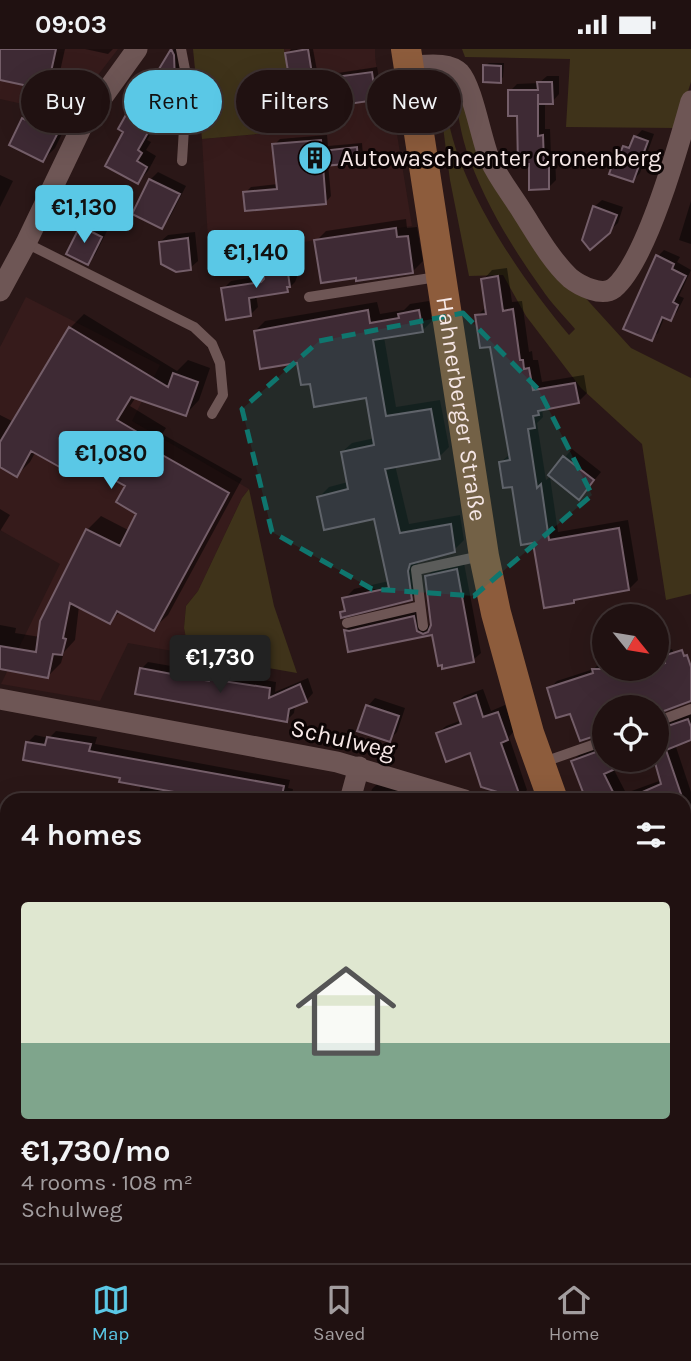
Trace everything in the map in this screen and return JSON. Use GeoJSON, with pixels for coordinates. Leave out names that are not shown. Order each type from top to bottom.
{"type":"FeatureCollection","features":[{"type":"Feature","properties":{"kind":"main road","name":"Hahnerberger Straße"},"geometry":{"type":"LineString","coordinates":[[407,57],[484,556],[510,667],[529,733],[551,793]]}},
{"type":"Feature","properties":{"kind":"street"},"geometry":{"type":"LineString","coordinates":[[0,291],[83,124],[137,49]]}},
{"type":"Feature","properties":{"kind":"street"},"geometry":{"type":"LineString","coordinates":[[407,57],[457,70],[466,81],[490,159],[545,247],[570,278],[582,287],[601,291],[614,288],[633,260],[688,126],[691,101]]}},
{"type":"Feature","properties":{"kind":"street","name":"Schulweg"},"geometry":{"type":"LineString","coordinates":[[0,699],[359,767],[443,793]]}},
{"type":"Feature","properties":{"kind":"street"},"geometry":{"type":"LineString","coordinates":[[352,793],[359,767]]}},
{"type":"Feature","properties":{"kind":"lane"},"geometry":{"type":"LineString","coordinates":[[181,49],[187,80],[182,161]]}},
{"type":"Feature","properties":{"kind":"lane"},"geometry":{"type":"LineString","coordinates":[[26,243],[194,327],[212,344],[220,362],[223,395],[212,414]]}},
{"type":"Feature","properties":{"kind":"lane"},"geometry":{"type":"LineString","coordinates":[[309,297],[440,276]]}},
{"type":"Feature","properties":{"kind":"lane"},"geometry":{"type":"LineString","coordinates":[[423,626],[416,570],[484,556]]}},
{"type":"Feature","properties":{"kind":"lane"},"geometry":{"type":"LineString","coordinates":[[347,623],[420,605]]}},
{"type":"Feature","properties":{"kind":"lane"},"geometry":{"type":"LineString","coordinates":[[669,717],[691,709]]}},
{"type":"Feature","properties":{"kind":"lane"},"geometry":{"type":"LineString","coordinates":[[541,763],[592,745]]}},
{"type":"Feature","properties":{"kind":"highlighted area"},"geometry":{"type":"Polygon","coordinates":[[[463,313],[539,390],[592,495],[474,596],[372,589],[272,532],[242,409],[319,341],[463,313]]]}},
{"type":"Feature","properties":{"kind":"shaded area"},"geometry":{"type":"Polygon","coordinates":[[[0,49],[118,49],[102,70],[21,70],[21,104],[0,99],[0,49]]]}},
{"type":"Feature","properties":{"kind":"shaded area"},"geometry":{"type":"Polygon","coordinates":[[[193,49],[284,49],[287,70],[236,70],[236,133],[269,133],[202,139],[201,133],[222,133],[222,70],[195,70],[193,49]]]}},
{"type":"Feature","properties":{"kind":"shaded area"},"geometry":{"type":"Polygon","coordinates":[[[284,49],[375,49],[377,70],[367,70],[367,133],[397,133],[412,226],[209,256],[202,139],[269,133],[353,133],[353,70],[288,70],[284,49]]]}},
{"type":"Feature","properties":{"kind":"shaded area"},"geometry":{"type":"Polygon","coordinates":[[[462,49],[691,49],[691,82],[676,128],[566,127],[570,59],[465,57],[462,49]]]}},
{"type":"Feature","properties":{"kind":"shaded area"},"geometry":{"type":"Polygon","coordinates":[[[461,97],[481,150],[581,293],[631,348],[691,378],[691,594],[666,600],[642,444],[581,388],[526,316],[503,275],[469,276],[444,133],[451,133],[470,185],[516,265],[569,335],[575,329],[545,294],[519,255],[480,185],[461,127],[461,97]]]}},
{"type":"Feature","properties":{"kind":"shaded area"},"geometry":{"type":"Polygon","coordinates":[[[26,297],[160,365],[132,421],[249,489],[242,498],[198,591],[186,606],[184,628],[189,654],[128,643],[100,701],[1,684],[60,564],[0,530],[0,347],[26,297]]]}},
{"type":"Feature","properties":{"kind":"shaded area"},"geometry":{"type":"Polygon","coordinates":[[[249,489],[274,606],[297,673],[189,654],[184,628],[186,606],[198,591],[242,498],[249,489]]]}},
{"type":"Feature","properties":{"kind":"building"},"geometry":{"type":"Polygon","coordinates":[[[0,49],[56,49],[51,70],[21,70],[21,84],[0,80],[0,49]]]}},
{"type":"Feature","properties":{"kind":"building"},"geometry":{"type":"Polygon","coordinates":[[[171,49],[175,70],[158,70],[171,49]]]}},
{"type":"Feature","properties":{"kind":"building"},"geometry":{"type":"Polygon","coordinates":[[[308,49],[311,70],[288,70],[285,53],[308,49]]]}},
{"type":"Feature","properties":{"kind":"building"},"geometry":{"type":"Polygon","coordinates":[[[483,65],[501,66],[501,83],[483,82],[483,65]]]}},
{"type":"Feature","properties":{"kind":"building"},"geometry":{"type":"Polygon","coordinates":[[[367,73],[367,101],[353,103],[353,75],[367,73]]]}},
{"type":"Feature","properties":{"kind":"building"},"geometry":{"type":"Polygon","coordinates":[[[537,82],[552,82],[553,104],[538,104],[538,136],[543,135],[544,163],[549,163],[549,189],[529,190],[529,164],[518,165],[517,116],[508,116],[508,90],[538,90],[537,82]]]}},
{"type":"Feature","properties":{"kind":"building"},"geometry":{"type":"Polygon","coordinates":[[[124,118],[124,133],[148,133],[138,150],[142,153],[137,161],[147,167],[138,184],[105,166],[123,132],[118,129],[124,118]]]}},
{"type":"Feature","properties":{"kind":"building"},"geometry":{"type":"Polygon","coordinates":[[[21,120],[21,133],[58,133],[43,162],[9,145],[21,120]]]}},
{"type":"Feature","properties":{"kind":"building"},"geometry":{"type":"Polygon","coordinates":[[[634,136],[648,141],[633,182],[609,174],[615,157],[618,158],[623,146],[629,148],[634,136]]]}},
{"type":"Feature","properties":{"kind":"building"},"geometry":{"type":"Polygon","coordinates":[[[321,140],[322,151],[357,147],[358,163],[323,166],[326,204],[245,211],[243,192],[277,189],[272,144],[321,140]]]}},
{"type":"Feature","properties":{"kind":"building"},"geometry":{"type":"Polygon","coordinates":[[[149,179],[180,194],[162,229],[132,214],[149,179]]]}},
{"type":"Feature","properties":{"kind":"building"},"geometry":{"type":"Polygon","coordinates":[[[593,206],[617,215],[610,233],[590,250],[582,240],[593,206]]]}},
{"type":"Feature","properties":{"kind":"building"},"geometry":{"type":"Polygon","coordinates":[[[80,226],[102,237],[88,265],[66,254],[80,226]]]}},
{"type":"Feature","properties":{"kind":"building"},"geometry":{"type":"Polygon","coordinates":[[[396,228],[397,237],[408,236],[413,273],[321,283],[314,240],[396,228]]]}},
{"type":"Feature","properties":{"kind":"building"},"geometry":{"type":"Polygon","coordinates":[[[188,238],[191,270],[176,272],[161,264],[159,242],[188,238]]]}},
{"type":"Feature","properties":{"kind":"building"},"geometry":{"type":"Polygon","coordinates":[[[656,255],[674,264],[672,269],[686,276],[673,302],[678,305],[671,321],[662,317],[652,341],[623,329],[656,255]]]}},
{"type":"Feature","properties":{"kind":"building"},"geometry":{"type":"Polygon","coordinates":[[[286,259],[290,287],[287,287],[288,292],[249,298],[251,316],[226,320],[221,288],[261,282],[264,279],[262,263],[286,259]]]}},
{"type":"Feature","properties":{"kind":"building"},"geometry":{"type":"Polygon","coordinates":[[[498,276],[503,311],[513,309],[520,360],[523,360],[524,369],[529,368],[533,390],[575,383],[579,403],[538,411],[539,415],[533,416],[535,428],[528,429],[537,488],[541,484],[549,540],[619,528],[629,590],[544,608],[533,543],[521,545],[512,487],[503,488],[499,462],[510,460],[490,347],[480,348],[475,315],[486,314],[481,279],[498,276]]]}},
{"type":"Feature","properties":{"kind":"building"},"geometry":{"type":"Polygon","coordinates":[[[368,310],[370,323],[399,318],[398,314],[419,310],[423,332],[373,340],[386,416],[431,409],[440,459],[385,469],[400,533],[451,524],[455,552],[410,564],[408,571],[412,600],[341,618],[340,612],[345,611],[342,598],[389,588],[374,519],[324,530],[317,497],[348,489],[341,452],[374,445],[366,398],[314,407],[310,384],[301,385],[297,363],[260,369],[254,331],[368,310]]]}},
{"type":"Feature","properties":{"kind":"building"},"geometry":{"type":"Polygon","coordinates":[[[69,327],[168,387],[173,373],[198,382],[186,416],[131,397],[117,420],[154,442],[150,448],[229,493],[154,631],[117,611],[110,624],[70,603],[62,655],[53,654],[48,678],[0,669],[0,646],[36,652],[40,621],[86,529],[120,546],[136,514],[116,502],[125,486],[82,462],[74,475],[31,451],[17,477],[0,467],[0,442],[69,327]]]}},
{"type":"Feature","properties":{"kind":"building"},"geometry":{"type":"Polygon","coordinates":[[[563,456],[594,480],[579,500],[548,475],[563,456]]]}},
{"type":"Feature","properties":{"kind":"building"},"geometry":{"type":"Polygon","coordinates":[[[457,569],[474,662],[442,669],[442,665],[438,666],[432,635],[348,652],[344,630],[414,616],[417,631],[423,634],[428,632],[431,625],[425,576],[457,569]]]}},
{"type":"Feature","properties":{"kind":"building"},"geometry":{"type":"Polygon","coordinates":[[[682,650],[684,656],[687,655],[691,667],[691,701],[669,709],[669,695],[592,695],[592,737],[580,741],[570,714],[556,718],[547,688],[592,673],[592,681],[669,681],[669,654],[682,650]]]}},
{"type":"Feature","properties":{"kind":"building"},"geometry":{"type":"Polygon","coordinates":[[[140,668],[209,681],[210,679],[270,688],[269,698],[300,684],[307,702],[289,709],[287,722],[135,694],[140,668]]]}},
{"type":"Feature","properties":{"kind":"building"},"geometry":{"type":"Polygon","coordinates":[[[476,695],[483,717],[498,712],[508,740],[501,743],[519,793],[501,793],[481,787],[470,753],[446,762],[436,733],[461,724],[454,703],[476,695]]]}},
{"type":"Feature","properties":{"kind":"building"},"geometry":{"type":"Polygon","coordinates":[[[366,705],[399,716],[390,742],[357,731],[366,705]]]}},
{"type":"Feature","properties":{"kind":"building"},"geometry":{"type":"Polygon","coordinates":[[[688,719],[691,740],[669,749],[669,726],[688,719]]]}},
{"type":"Feature","properties":{"kind":"building"},"geometry":{"type":"Polygon","coordinates":[[[47,737],[91,744],[89,751],[284,786],[282,793],[180,793],[119,782],[120,778],[23,760],[26,742],[45,745],[47,737]]]}},
{"type":"Feature","properties":{"kind":"building"},"geometry":{"type":"Polygon","coordinates":[[[592,753],[592,772],[608,772],[604,774],[614,793],[583,793],[571,761],[592,753]]]}},
{"type":"Feature","properties":{"kind":"building"},"geometry":{"type":"Polygon","coordinates":[[[669,759],[681,793],[640,793],[661,784],[658,772],[669,772],[669,759]]]}},
{"type":"Feature","properties":{"kind":"place","name":"Autowaschcenter Cronenberg"},"geometry":{"type":"Point","coordinates":[315,158]}}]}
